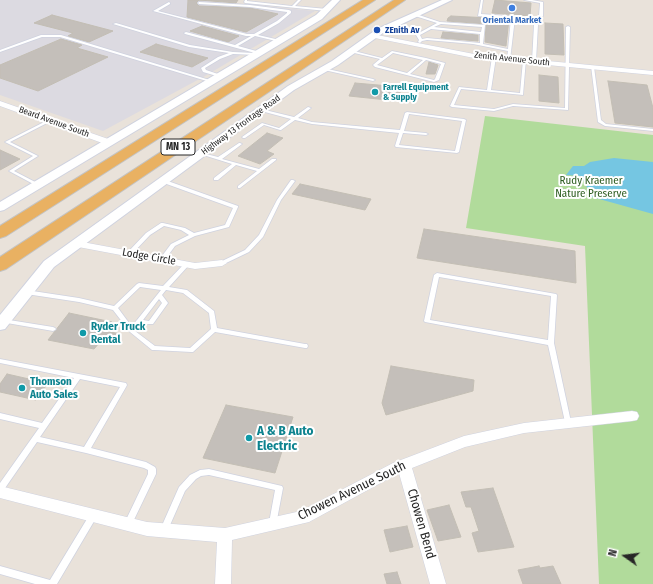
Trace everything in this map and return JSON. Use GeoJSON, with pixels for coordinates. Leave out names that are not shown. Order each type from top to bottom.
{"type":"FeatureCollection","features":[{"type":"Feature","properties":{"kind":"highway","name":"MN 13"},"geometry":{"type":"LineString","coordinates":[[0,233],[370,0]]}},
{"type":"Feature","properties":{"kind":"highway","name":"MN 13"},"geometry":{"type":"LineString","coordinates":[[0,266],[400,0]]}},
{"type":"Feature","properties":{"kind":"street"},"geometry":{"type":"LineString","coordinates":[[0,207],[319,17],[336,0]]}},
{"type":"Feature","properties":{"kind":"street","name":"Highway 13 Frontage Road"},"geometry":{"type":"LineString","coordinates":[[2,323],[49,264],[291,88],[324,69],[385,28],[448,0]]}},
{"type":"Feature","properties":{"kind":"street","name":"Zenith Avenue South"},"geometry":{"type":"LineString","coordinates":[[372,36],[419,43],[474,56],[653,73]]}},
{"type":"Feature","properties":{"kind":"street","name":"Beard Avenue South"},"geometry":{"type":"LineString","coordinates":[[0,103],[108,142]]}},
{"type":"Feature","properties":{"kind":"street","name":"Lodge Circle"},"geometry":{"type":"LineString","coordinates":[[77,244],[195,266],[222,263]]}},
{"type":"Feature","properties":{"kind":"street","name":"Chowen Avenue South"},"geometry":{"type":"LineString","coordinates":[[0,490],[147,529],[225,535],[304,517],[404,465],[464,442],[524,428],[632,416]]}},
{"type":"Feature","properties":{"kind":"street","name":"Chowen Bend"},"geometry":{"type":"LineString","coordinates":[[404,465],[438,584]]}},
{"type":"Feature","properties":{"kind":"street"},"geometry":{"type":"LineString","coordinates":[[223,584],[225,535]]}},
{"type":"Feature","properties":{"kind":"lane"},"geometry":{"type":"LineString","coordinates":[[212,0],[246,1],[327,10]]}},
{"type":"Feature","properties":{"kind":"lane"},"geometry":{"type":"LineString","coordinates":[[292,7],[300,0]]}},
{"type":"Feature","properties":{"kind":"lane"},"geometry":{"type":"LineString","coordinates":[[482,0],[479,15],[538,19],[541,16],[542,2],[525,0]]}},
{"type":"Feature","properties":{"kind":"lane"},"geometry":{"type":"LineString","coordinates":[[199,3],[250,6],[289,12],[278,22],[235,46]]}},
{"type":"Feature","properties":{"kind":"lane"},"geometry":{"type":"LineString","coordinates":[[169,4],[155,11],[247,35],[256,34],[278,41]]}},
{"type":"Feature","properties":{"kind":"lane"},"geometry":{"type":"LineString","coordinates":[[416,15],[440,23],[484,26],[481,45]]}},
{"type":"Feature","properties":{"kind":"lane"},"geometry":{"type":"LineString","coordinates":[[509,59],[513,18]]}},
{"type":"Feature","properties":{"kind":"lane"},"geometry":{"type":"LineString","coordinates":[[440,23],[418,35],[419,43],[427,39],[510,50]]}},
{"type":"Feature","properties":{"kind":"lane"},"geometry":{"type":"LineString","coordinates":[[115,24],[190,46],[233,53],[257,54]]}},
{"type":"Feature","properties":{"kind":"lane"},"geometry":{"type":"LineString","coordinates":[[534,61],[536,25]]}},
{"type":"Feature","properties":{"kind":"lane"},"geometry":{"type":"LineString","coordinates":[[522,94],[460,88],[452,106],[494,110],[513,105],[567,109],[568,27]]}},
{"type":"Feature","properties":{"kind":"lane"},"geometry":{"type":"LineString","coordinates":[[431,28],[482,33]]}},
{"type":"Feature","properties":{"kind":"lane"},"geometry":{"type":"LineString","coordinates":[[186,32],[257,54]]}},
{"type":"Feature","properties":{"kind":"lane"},"geometry":{"type":"LineString","coordinates":[[1,51],[42,36],[60,36],[211,81]]}},
{"type":"Feature","properties":{"kind":"lane"},"geometry":{"type":"LineString","coordinates":[[351,51],[383,59]]}},
{"type":"Feature","properties":{"kind":"lane"},"geometry":{"type":"LineString","coordinates":[[392,52],[426,59],[443,63],[437,80],[375,65],[392,52]]}},
{"type":"Feature","properties":{"kind":"lane"},"geometry":{"type":"LineString","coordinates":[[220,76],[204,71],[203,68],[219,58],[233,53]]}},
{"type":"Feature","properties":{"kind":"lane"},"geometry":{"type":"LineString","coordinates":[[489,91],[494,57]]}},
{"type":"Feature","properties":{"kind":"lane"},"geometry":{"type":"LineString","coordinates":[[408,74],[426,59]]}},
{"type":"Feature","properties":{"kind":"lane"},"geometry":{"type":"LineString","coordinates":[[522,105],[525,60]]}},
{"type":"Feature","properties":{"kind":"lane"},"geometry":{"type":"LineString","coordinates":[[592,67],[599,121],[605,125],[653,130]]}},
{"type":"Feature","properties":{"kind":"lane"},"geometry":{"type":"LineString","coordinates":[[324,69],[373,80]]}},
{"type":"Feature","properties":{"kind":"lane"},"geometry":{"type":"LineString","coordinates":[[244,137],[263,124],[280,129],[309,108]]}},
{"type":"Feature","properties":{"kind":"lane"},"geometry":{"type":"LineString","coordinates":[[262,110],[312,123],[426,134]]}},
{"type":"Feature","properties":{"kind":"lane"},"geometry":{"type":"LineString","coordinates":[[407,113],[464,120],[457,152],[398,146],[402,132],[407,113]]}},
{"type":"Feature","properties":{"kind":"lane"},"geometry":{"type":"LineString","coordinates":[[37,185],[11,171],[36,156],[7,142],[49,121]]}},
{"type":"Feature","properties":{"kind":"lane"},"geometry":{"type":"LineString","coordinates":[[219,159],[240,144]]}},
{"type":"Feature","properties":{"kind":"lane"},"geometry":{"type":"LineString","coordinates":[[202,154],[260,172]]}},
{"type":"Feature","properties":{"kind":"lane"},"geometry":{"type":"LineString","coordinates":[[240,188],[274,160]]}},
{"type":"Feature","properties":{"kind":"lane"},"geometry":{"type":"LineString","coordinates":[[216,179],[235,164]]}},
{"type":"Feature","properties":{"kind":"lane"},"geometry":{"type":"LineString","coordinates":[[222,263],[247,251],[262,236],[279,200],[293,180]]}},
{"type":"Feature","properties":{"kind":"lane"},"geometry":{"type":"LineString","coordinates":[[162,260],[173,245],[193,235],[227,226],[236,207],[163,182]]}},
{"type":"Feature","properties":{"kind":"lane"},"geometry":{"type":"LineString","coordinates":[[129,254],[148,234],[163,224],[183,229],[193,235]]}},
{"type":"Feature","properties":{"kind":"lane"},"geometry":{"type":"LineString","coordinates":[[132,331],[164,288],[187,264]]}},
{"type":"Feature","properties":{"kind":"lane"},"geometry":{"type":"LineString","coordinates":[[551,343],[427,321],[437,275],[554,295],[551,343],[568,422]]}},
{"type":"Feature","properties":{"kind":"lane"},"geometry":{"type":"LineString","coordinates":[[114,308],[139,285],[185,291],[212,312],[214,330]]}},
{"type":"Feature","properties":{"kind":"lane"},"geometry":{"type":"LineString","coordinates":[[26,292],[79,300],[114,308],[132,331],[154,348],[192,350],[214,330]]}},
{"type":"Feature","properties":{"kind":"lane"},"geometry":{"type":"LineString","coordinates":[[138,322],[151,323],[164,303],[159,295]]}},
{"type":"Feature","properties":{"kind":"lane"},"geometry":{"type":"LineString","coordinates":[[2,323],[53,329]]}},
{"type":"Feature","properties":{"kind":"lane"},"geometry":{"type":"LineString","coordinates":[[214,330],[305,346]]}},
{"type":"Feature","properties":{"kind":"lane"},"geometry":{"type":"LineString","coordinates":[[0,361],[124,385],[86,450]]}},
{"type":"Feature","properties":{"kind":"lane"},"geometry":{"type":"LineString","coordinates":[[0,490],[79,376]]}},
{"type":"Feature","properties":{"kind":"lane"},"geometry":{"type":"LineString","coordinates":[[0,416],[44,426]]}},
{"type":"Feature","properties":{"kind":"lane"},"geometry":{"type":"LineString","coordinates":[[35,439],[146,465],[152,469],[152,474],[128,524]]}},
{"type":"Feature","properties":{"kind":"lane"},"geometry":{"type":"LineString","coordinates":[[164,530],[182,489],[192,477],[200,473],[210,472],[279,488],[273,524]]}},
{"type":"Feature","properties":{"kind":"lane"},"geometry":{"type":"LineString","coordinates":[[52,584],[94,515]]}},
{"type":"Feature","properties":{"kind":"lane"},"geometry":{"type":"LineString","coordinates":[[0,570],[49,584]]}},
{"type":"Feature","properties":{"kind":"shaded area"},"geometry":{"type":"Polygon","coordinates":[[[0,0],[200,0],[315,11],[205,76],[103,131],[0,95],[0,0]]]}},
{"type":"Feature","properties":{"kind":"green space","name":"Rudy Kraemer Nature Preserve"},"geometry":{"type":"Polygon","coordinates":[[[485,116],[653,135],[653,584],[599,584],[585,246],[466,228],[485,116]]]}},
{"type":"Feature","properties":{"kind":"water"},"geometry":{"type":"Polygon","coordinates":[[[614,158],[653,162],[653,214],[592,197],[581,176],[566,175],[573,166],[584,166],[590,162],[614,158]]]}},
{"type":"Feature","properties":{"kind":"building"},"geometry":{"type":"Polygon","coordinates":[[[188,0],[199,0],[196,3],[199,6],[250,8],[278,14],[246,32],[187,17],[188,0]]]}},
{"type":"Feature","properties":{"kind":"building"},"geometry":{"type":"Polygon","coordinates":[[[199,0],[238,0],[236,3],[199,0]]]}},
{"type":"Feature","properties":{"kind":"building","name":"Oriental Market"},"geometry":{"type":"Polygon","coordinates":[[[495,0],[531,3],[530,16],[492,13],[495,0]]]}},
{"type":"Feature","properties":{"kind":"building"},"geometry":{"type":"Polygon","coordinates":[[[52,15],[113,31],[89,42],[68,36],[73,33],[34,23],[52,15]]]}},
{"type":"Feature","properties":{"kind":"building"},"geometry":{"type":"Polygon","coordinates":[[[451,16],[509,19],[506,46],[485,42],[486,24],[447,21],[451,16]]]}},
{"type":"Feature","properties":{"kind":"building"},"geometry":{"type":"Polygon","coordinates":[[[545,23],[563,24],[564,55],[545,54],[545,23]]]}},
{"type":"Feature","properties":{"kind":"building"},"geometry":{"type":"Polygon","coordinates":[[[202,26],[239,36],[228,42],[190,31],[202,26]]]}},
{"type":"Feature","properties":{"kind":"building"},"geometry":{"type":"Polygon","coordinates":[[[443,32],[478,35],[478,41],[441,38],[443,32]]]}},
{"type":"Feature","properties":{"kind":"building"},"geometry":{"type":"Polygon","coordinates":[[[61,39],[82,45],[77,48],[108,57],[38,91],[0,78],[0,65],[61,39]]]}},
{"type":"Feature","properties":{"kind":"building"},"geometry":{"type":"Polygon","coordinates":[[[156,44],[208,58],[192,67],[140,52],[156,44]]]}},
{"type":"Feature","properties":{"kind":"building"},"geometry":{"type":"Polygon","coordinates":[[[429,62],[438,65],[435,74],[426,74],[429,62]]]}},
{"type":"Feature","properties":{"kind":"building"},"geometry":{"type":"Polygon","coordinates":[[[539,75],[558,77],[559,103],[539,101],[539,75]]]}},
{"type":"Feature","properties":{"kind":"building"},"geometry":{"type":"Polygon","coordinates":[[[608,81],[647,85],[653,108],[653,127],[615,123],[608,81]]]}},
{"type":"Feature","properties":{"kind":"building","name":"Farrell Equipment & Supply"},"geometry":{"type":"Polygon","coordinates":[[[355,83],[402,87],[397,101],[349,96],[355,83]]]}},
{"type":"Feature","properties":{"kind":"building"},"geometry":{"type":"Polygon","coordinates":[[[267,133],[283,138],[267,151],[274,154],[260,164],[238,156],[267,133]]]}},
{"type":"Feature","properties":{"kind":"building"},"geometry":{"type":"Polygon","coordinates":[[[0,150],[20,159],[0,170],[0,150]]]}},
{"type":"Feature","properties":{"kind":"building"},"geometry":{"type":"Polygon","coordinates":[[[300,184],[371,199],[365,210],[292,194],[300,184]]]}},
{"type":"Feature","properties":{"kind":"building"},"geometry":{"type":"Polygon","coordinates":[[[424,229],[575,251],[576,283],[417,258],[424,229]]]}},
{"type":"Feature","properties":{"kind":"building","name":"Ryder Truck Rental"},"geometry":{"type":"Polygon","coordinates":[[[69,313],[112,322],[106,331],[120,334],[113,344],[100,342],[94,349],[48,340],[69,313]]]}},
{"type":"Feature","properties":{"kind":"building"},"geometry":{"type":"Polygon","coordinates":[[[391,366],[474,380],[473,391],[386,415],[382,403],[391,366]]]}},
{"type":"Feature","properties":{"kind":"building","name":"Thomson Auto Sales"},"geometry":{"type":"Polygon","coordinates":[[[7,374],[48,383],[36,400],[0,392],[0,384],[7,374]]]}},
{"type":"Feature","properties":{"kind":"building","name":"A & B Auto Electric"},"geometry":{"type":"Polygon","coordinates":[[[226,405],[293,417],[275,473],[203,458],[226,405]]]}},
{"type":"Feature","properties":{"kind":"building"},"geometry":{"type":"Polygon","coordinates":[[[493,488],[514,547],[478,552],[472,533],[479,531],[471,507],[466,507],[461,492],[493,488]]]}},
{"type":"Feature","properties":{"kind":"building"},"geometry":{"type":"Polygon","coordinates":[[[449,505],[461,537],[438,541],[427,510],[449,505]]]}},
{"type":"Feature","properties":{"kind":"building"},"geometry":{"type":"Polygon","coordinates":[[[407,526],[413,547],[390,552],[384,530],[407,526]]]}},
{"type":"Feature","properties":{"kind":"building"},"geometry":{"type":"Polygon","coordinates":[[[539,566],[540,568],[553,566],[561,584],[523,584],[518,570],[539,566]]]}},
{"type":"Feature","properties":{"kind":"building"},"geometry":{"type":"Polygon","coordinates":[[[397,572],[401,584],[387,584],[384,574],[397,572]]]}},
{"type":"Feature","properties":{"kind":"place","name":"Oriental Market"},"geometry":{"type":"Point","coordinates":[512,8]}},
{"type":"Feature","properties":{"kind":"place","name":"ZEnith Av"},"geometry":{"type":"Point","coordinates":[377,30]}},
{"type":"Feature","properties":{"kind":"place","name":"Farrell Equipment & Supply"},"geometry":{"type":"Point","coordinates":[375,92]}},
{"type":"Feature","properties":{"kind":"place","name":"Ryder Truck Rental"},"geometry":{"type":"Point","coordinates":[83,333]}},
{"type":"Feature","properties":{"kind":"place","name":"Thomson Auto Sales"},"geometry":{"type":"Point","coordinates":[22,388]}},
{"type":"Feature","properties":{"kind":"place","name":"A & B Auto Electric"},"geometry":{"type":"Point","coordinates":[249,438]}}]}
